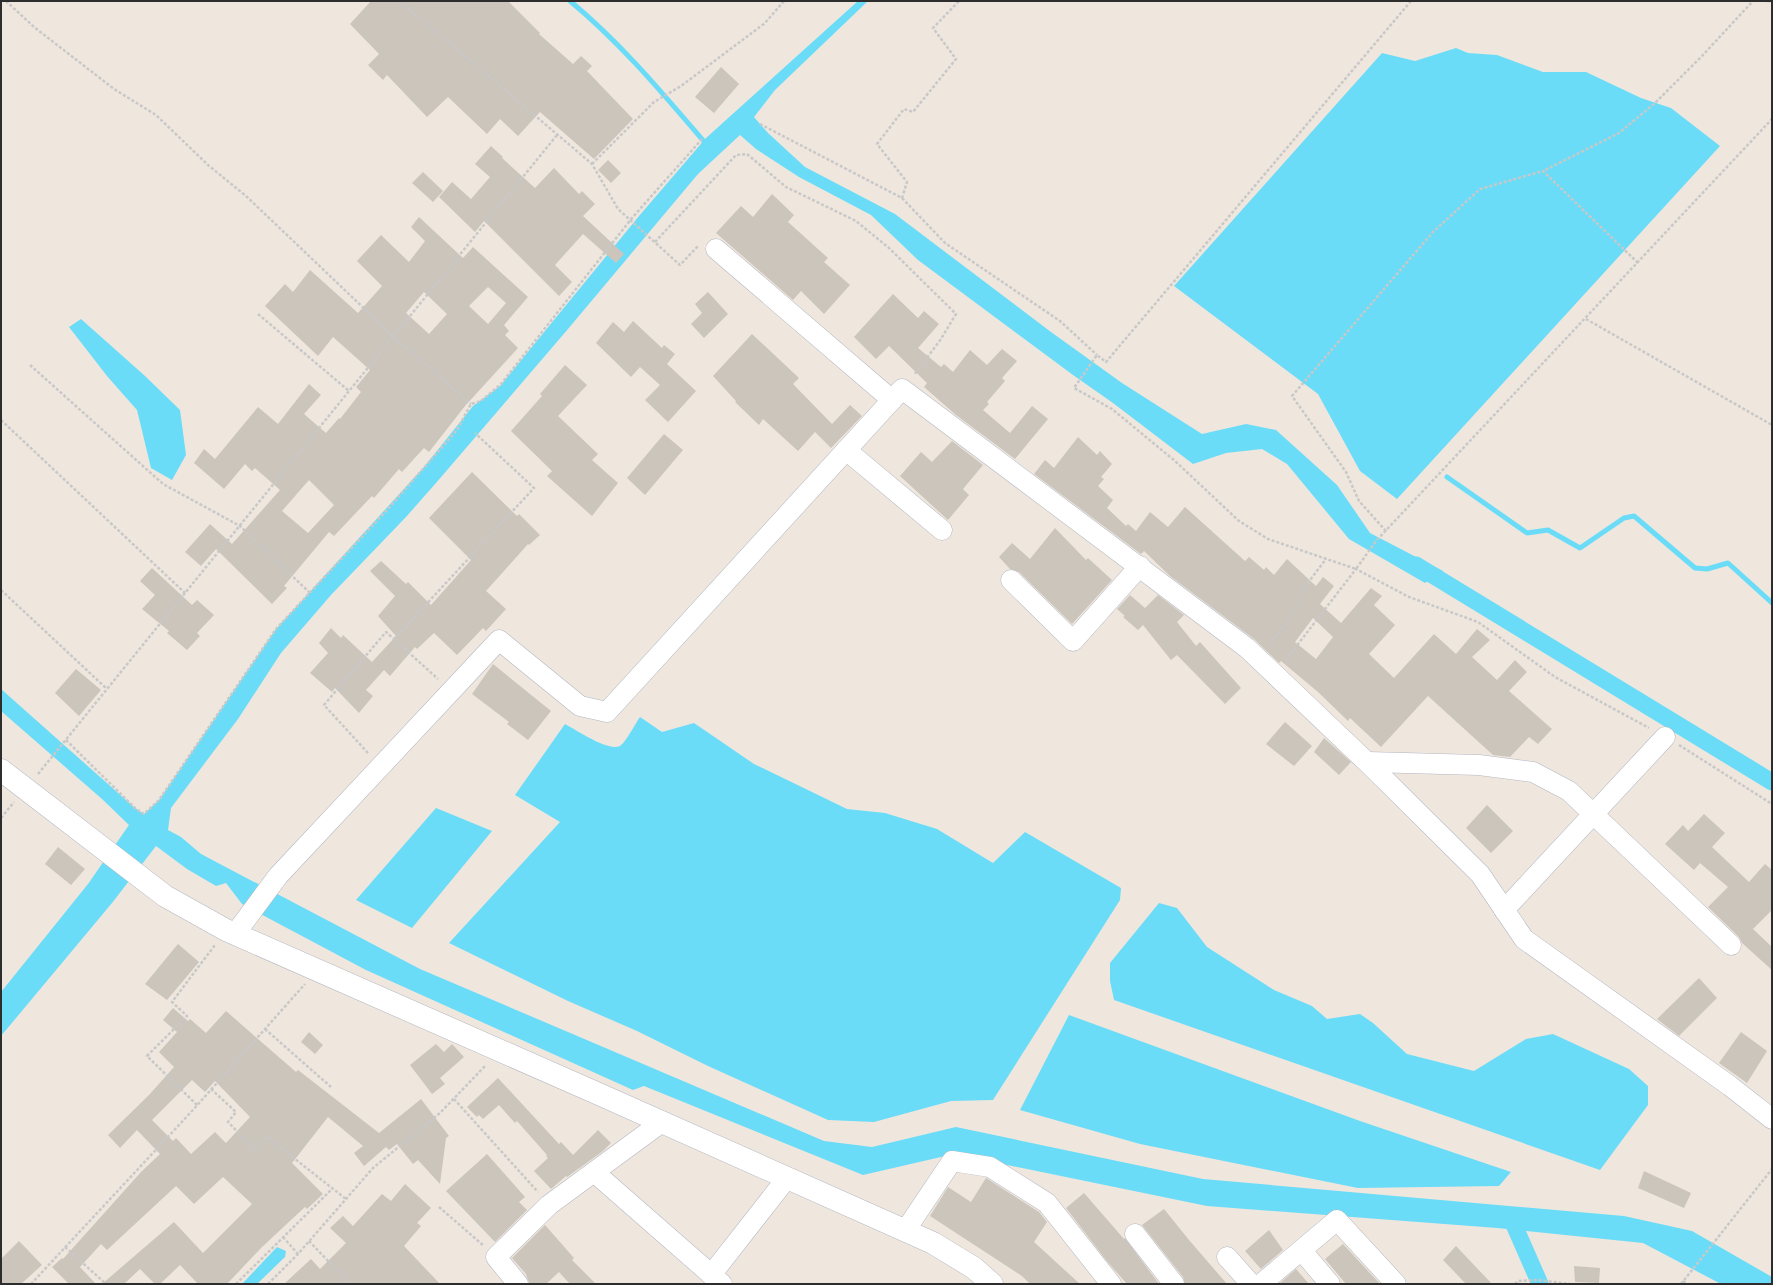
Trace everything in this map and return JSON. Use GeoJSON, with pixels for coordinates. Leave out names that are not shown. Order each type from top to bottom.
{"type":"FeatureCollection","features":[{"type":"Feature","properties":{"kind":"street"},"geometry":{"type":"LineString","coordinates":[[716,249],[897,394],[1140,566],[1247,648],[1368,762],[1480,874],[1524,939],[1730,1086],[1772,1119]]}},
{"type":"Feature","properties":{"kind":"street"},"geometry":{"type":"LineString","coordinates":[[231,932],[278,876],[499,640],[580,706],[607,712],[897,394]]}},
{"type":"Feature","properties":{"kind":"street"},"geometry":{"type":"LineString","coordinates":[[846,450],[942,530]]}},
{"type":"Feature","properties":{"kind":"street"},"geometry":{"type":"LineString","coordinates":[[1011,580],[1073,641],[1140,566]]}},
{"type":"Feature","properties":{"kind":"street"},"geometry":{"type":"LineString","coordinates":[[1504,910],[1665,736]]}},
{"type":"Feature","properties":{"kind":"street"},"geometry":{"type":"LineString","coordinates":[[1368,762],[1480,765],[1533,772],[1569,791],[1731,945]]}},
{"type":"Feature","properties":{"kind":"street"},"geometry":{"type":"LineString","coordinates":[[1,770],[165,896],[231,932],[933,1243],[974,1268],[992,1284]]}},
{"type":"Feature","properties":{"kind":"street"},"geometry":{"type":"LineString","coordinates":[[518,1284],[496,1256],[549,1204],[662,1122]]}},
{"type":"Feature","properties":{"kind":"street"},"geometry":{"type":"LineString","coordinates":[[905,1231],[952,1161],[990,1167],[1047,1203],[1111,1284]]}},
{"type":"Feature","properties":{"kind":"street"},"geometry":{"type":"LineString","coordinates":[[594,1172],[717,1279],[787,1178]]}},
{"type":"Feature","properties":{"kind":"street"},"geometry":{"type":"LineString","coordinates":[[1261,1284],[1337,1220],[1396,1284]]}},
{"type":"Feature","properties":{"kind":"street"},"geometry":{"type":"LineString","coordinates":[[1135,1234],[1174,1284]]}},
{"type":"Feature","properties":{"kind":"street"},"geometry":{"type":"LineString","coordinates":[[1302,1251],[1330,1284]]}},
{"type":"Feature","properties":{"kind":"street"},"geometry":{"type":"LineString","coordinates":[[1227,1257],[1251,1284]]}},
{"type":"Feature","properties":{"kind":"path"},"geometry":{"type":"LineString","coordinates":[[6,1],[34,27],[114,89],[156,116],[208,165],[246,196],[393,336],[471,404]]}},
{"type":"Feature","properties":{"kind":"path"},"geometry":{"type":"LineString","coordinates":[[400,1],[592,164],[618,210],[680,265],[705,239],[716,249]]}},
{"type":"Feature","properties":{"kind":"path"},"geometry":{"type":"LineString","coordinates":[[592,164],[654,102],[681,86],[764,23],[784,1]]}},
{"type":"Feature","properties":{"kind":"path"},"geometry":{"type":"LineString","coordinates":[[902,198],[907,182],[877,144],[904,109],[913,112],[956,59],[933,28],[959,1]]}},
{"type":"Feature","properties":{"kind":"path"},"geometry":{"type":"LineString","coordinates":[[760,124],[902,198],[945,243],[1060,321],[1106,362],[1411,1]]}},
{"type":"Feature","properties":{"kind":"path"},"geometry":{"type":"LineString","coordinates":[[1386,531],[1359,501],[1346,472],[1292,396],[1433,232],[1480,189],[1542,171],[1619,133],[1655,103],[1702,56],[1752,1]]}},
{"type":"Feature","properties":{"kind":"path"},"geometry":{"type":"LineString","coordinates":[[1767,1],[1772,2]]}},
{"type":"Feature","properties":{"kind":"path"},"geometry":{"type":"LineString","coordinates":[[1274,675],[1386,531],[1772,119]]}},
{"type":"Feature","properties":{"kind":"path"},"geometry":{"type":"LineString","coordinates":[[26,789],[557,135]]}},
{"type":"Feature","properties":{"kind":"path"},"geometry":{"type":"LineString","coordinates":[[66,740],[136,809],[144,814],[158,800],[276,629],[387,510],[457,430],[471,404],[481,401],[501,384],[630,220],[702,140]]}},
{"type":"Feature","properties":{"kind":"path"},"geometry":{"type":"LineString","coordinates":[[655,242],[736,154],[747,154],[786,187],[856,221],[889,248],[956,314],[941,339],[897,394]]}},
{"type":"Feature","properties":{"kind":"path"},"geometry":{"type":"LineString","coordinates":[[1542,171],[1638,263]]}},
{"type":"Feature","properties":{"kind":"path"},"geometry":{"type":"LineString","coordinates":[[258,314],[349,390]]}},
{"type":"Feature","properties":{"kind":"path"},"geometry":{"type":"LineString","coordinates":[[1586,319],[1772,425]]}},
{"type":"Feature","properties":{"kind":"path"},"geometry":{"type":"LineString","coordinates":[[1097,355],[1074,388],[1112,409],[1174,461],[1239,521],[1268,539],[1356,569],[1409,597],[1478,622],[1555,677],[1665,736],[1772,804]]}},
{"type":"Feature","properties":{"kind":"path"},"geometry":{"type":"LineString","coordinates":[[30,365],[163,484],[240,526],[310,593]]}},
{"type":"Feature","properties":{"kind":"path"},"geometry":{"type":"LineString","coordinates":[[1,420],[185,593]]}},
{"type":"Feature","properties":{"kind":"path"},"geometry":{"type":"LineString","coordinates":[[394,640],[534,488],[475,433]]}},
{"type":"Feature","properties":{"kind":"path"},"geometry":{"type":"LineString","coordinates":[[1259,660],[1300,604],[1301,592],[1326,559]]}},
{"type":"Feature","properties":{"kind":"path"},"geometry":{"type":"LineString","coordinates":[[1,590],[107,689]]}},
{"type":"Feature","properties":{"kind":"path"},"geometry":{"type":"LineString","coordinates":[[381,766],[324,705],[386,632],[451,691]]}},
{"type":"Feature","properties":{"kind":"path"},"geometry":{"type":"LineString","coordinates":[[197,1105],[147,1056],[187,1016],[172,1002],[231,932]]}},
{"type":"Feature","properties":{"kind":"path"},"geometry":{"type":"LineString","coordinates":[[31,1284],[197,1105],[317,970]]}},
{"type":"Feature","properties":{"kind":"path"},"geometry":{"type":"LineString","coordinates":[[265,1029],[331,1087]]}},
{"type":"Feature","properties":{"kind":"path"},"geometry":{"type":"LineString","coordinates":[[268,1284],[298,1254],[373,1168],[440,1113],[500,1051]]}},
{"type":"Feature","properties":{"kind":"path"},"geometry":{"type":"LineString","coordinates":[[211,1089],[236,1112],[228,1122],[255,1150],[267,1137],[346,1199]]}},
{"type":"Feature","properties":{"kind":"path"},"geometry":{"type":"LineString","coordinates":[[454,1098],[549,1204]]}},
{"type":"Feature","properties":{"kind":"path"},"geometry":{"type":"LineString","coordinates":[[1681,1284],[1772,1169]]}},
{"type":"Feature","properties":{"kind":"path"},"geometry":{"type":"LineString","coordinates":[[236,1284],[332,1189]]}},
{"type":"Feature","properties":{"kind":"path"},"geometry":{"type":"LineString","coordinates":[[439,1207],[496,1256]]}},
{"type":"Feature","properties":{"kind":"path"},"geometry":{"type":"LineString","coordinates":[[283,1237],[298,1254]]}},
{"type":"Feature","properties":{"kind":"path"},"geometry":{"type":"LineString","coordinates":[[309,1241],[350,1284]]}},
{"type":"Feature","properties":{"kind":"path"},"geometry":{"type":"LineString","coordinates":[[65,1247],[106,1284]]}},
{"type":"Feature","properties":{"kind":"path"},"geometry":{"type":"LineString","coordinates":[[1515,1284],[1518,1281],[1538,1280],[1570,1284]]}},
{"type":"Feature","properties":{"kind":"path"},"geometry":{"type":"LineString","coordinates":[[1683,1281],[1687,1284]]}},
{"type":"Feature","properties":{"kind":"water"},"geometry":{"type":"Polygon","coordinates":[[[858,1],[868,1],[775,90],[754,117],[768,133],[805,167],[895,214],[1051,332],[1122,383],[1202,434],[1246,424],[1276,430],[1337,485],[1370,533],[1443,571],[1425,583],[1349,539],[1287,464],[1262,449],[1226,453],[1193,464],[1113,403],[918,260],[871,215],[799,177],[756,149],[740,135],[698,174],[436,483],[406,517],[331,595],[281,653],[238,719],[171,808],[168,830],[181,837],[201,854],[420,969],[824,1141],[872,1147],[956,1127],[1203,1179],[1624,1216],[1692,1231],[1772,1277],[1772,1284],[1721,1284],[1643,1243],[1497,1228],[1207,1206],[954,1154],[863,1175],[644,1086],[633,1090],[366,970],[242,904],[226,883],[216,886],[187,869],[156,846],[112,903],[1,1036],[1,992],[88,884],[129,825],[102,799],[1,711],[1,689],[135,808],[144,814],[159,800],[276,629],[424,467],[473,406],[500,386],[639,216],[706,138],[858,1]]]}},
{"type":"Feature","properties":{"kind":"water"},"geometry":{"type":"Polygon","coordinates":[[[1456,48],[1468,53],[1497,55],[1543,72],[1586,72],[1641,98],[1671,108],[1720,146],[1397,499],[1360,471],[1318,394],[1174,286],[1382,53],[1415,61],[1456,48]]]}},
{"type":"Feature","properties":{"kind":"water"},"geometry":{"type":"Polygon","coordinates":[[[81,319],[145,376],[180,410],[186,455],[172,480],[151,468],[137,410],[107,376],[69,327],[81,319]]]}},
{"type":"Feature","properties":{"kind":"water"},"geometry":{"type":"Polygon","coordinates":[[[640,717],[662,732],[694,723],[754,764],[847,809],[885,813],[937,829],[993,863],[1025,832],[1121,888],[1120,900],[993,1100],[951,1101],[874,1122],[828,1120],[708,1066],[637,1031],[568,1001],[449,943],[560,822],[515,795],[565,724],[592,740],[615,747],[620,746],[628,737],[640,717]]]}},
{"type":"Feature","properties":{"kind":"water"},"geometry":{"type":"Polygon","coordinates":[[[436,808],[492,831],[412,928],[356,900],[436,808]]]}},
{"type":"Feature","properties":{"kind":"water"},"geometry":{"type":"Polygon","coordinates":[[[1159,903],[1177,908],[1207,947],[1274,990],[1312,1006],[1327,1019],[1360,1014],[1373,1023],[1407,1054],[1474,1071],[1526,1039],[1553,1034],[1629,1069],[1648,1086],[1648,1105],[1600,1170],[1114,1000],[1110,981],[1110,963],[1159,903]]]}},
{"type":"Feature","properties":{"kind":"water"},"geometry":{"type":"Polygon","coordinates":[[[1069,1015],[1360,1121],[1511,1172],[1499,1186],[1358,1188],[1140,1144],[1020,1110],[1069,1015]]]}},
{"type":"Feature","properties":{"kind":"water"},"geometry":{"type":"Polygon","coordinates":[[[277,1247],[286,1251],[285,1257],[257,1284],[242,1284],[277,1247]]]}},
{"type":"Feature","properties":{"kind":"building"},"geometry":{"type":"Polygon","coordinates":[[[371,1],[508,1],[540,33],[539,34],[573,64],[581,56],[592,66],[587,71],[633,119],[594,159],[540,112],[518,136],[500,119],[487,134],[448,97],[427,117],[387,75],[383,80],[368,65],[379,54],[350,24],[371,1]]]}},
{"type":"Feature","properties":{"kind":"building"},"geometry":{"type":"Polygon","coordinates":[[[721,67],[739,84],[714,113],[695,97],[721,67]]]}},
{"type":"Feature","properties":{"kind":"building"},"geometry":{"type":"Polygon","coordinates":[[[491,146],[535,188],[554,168],[579,194],[582,191],[595,204],[583,216],[624,254],[616,263],[583,234],[555,265],[572,282],[559,296],[484,221],[475,232],[439,197],[452,182],[471,199],[490,177],[475,164],[491,146]]]}},
{"type":"Feature","properties":{"kind":"building"},"geometry":{"type":"Polygon","coordinates":[[[608,160],[621,173],[611,183],[598,170],[608,160]]]}},
{"type":"Feature","properties":{"kind":"building"},"geometry":{"type":"Polygon","coordinates":[[[423,172],[443,191],[433,202],[412,183],[423,172]]]}},
{"type":"Feature","properties":{"kind":"building"},"geometry":{"type":"Polygon","coordinates":[[[772,194],[794,215],[788,222],[828,258],[824,262],[850,285],[824,314],[801,291],[793,300],[716,233],[741,206],[753,217],[772,194]]]}},
{"type":"Feature","properties":{"kind":"building"},"geometry":{"type":"Polygon","coordinates":[[[419,217],[463,258],[473,247],[528,297],[504,325],[509,331],[505,335],[518,348],[465,406],[429,452],[424,448],[402,472],[399,469],[374,498],[372,496],[334,536],[329,532],[284,586],[287,588],[272,604],[216,549],[201,566],[185,552],[210,524],[232,544],[280,490],[255,468],[252,471],[245,464],[224,489],[194,463],[204,449],[215,459],[258,407],[278,424],[309,384],[321,395],[304,414],[326,433],[339,418],[340,419],[361,392],[356,387],[370,370],[333,337],[318,356],[265,306],[285,284],[293,292],[310,270],[358,313],[382,286],[357,261],[381,235],[409,262],[425,241],[411,227],[419,217]],[[488,287],[469,306],[488,324],[506,303],[488,287]],[[424,292],[406,313],[429,334],[447,314],[424,292]],[[309,480],[282,511],[308,533],[334,505],[309,480]]]}},
{"type":"Feature","properties":{"kind":"building"},"geometry":{"type":"Polygon","coordinates":[[[708,292],[728,314],[704,338],[691,324],[702,313],[695,304],[708,292]]]}},
{"type":"Feature","properties":{"kind":"building"},"geometry":{"type":"Polygon","coordinates":[[[893,294],[918,318],[924,311],[939,324],[918,348],[941,367],[944,364],[953,372],[970,350],[987,365],[1002,349],[1017,361],[1002,378],[1005,381],[987,402],[989,404],[983,410],[1010,433],[1032,406],[1048,419],[1015,459],[956,415],[924,387],[927,383],[889,346],[876,359],[854,337],[893,294]]]}},
{"type":"Feature","properties":{"kind":"building"},"geometry":{"type":"Polygon","coordinates":[[[633,321],[662,348],[664,345],[675,354],[667,364],[696,391],[668,422],[645,400],[660,385],[640,367],[631,377],[596,343],[613,322],[624,332],[633,321]]]}},
{"type":"Feature","properties":{"kind":"building"},"geometry":{"type":"Polygon","coordinates":[[[752,334],[799,378],[793,384],[832,424],[850,405],[862,416],[831,448],[815,432],[798,451],[763,419],[759,425],[735,402],[736,401],[713,376],[752,334]]]}},
{"type":"Feature","properties":{"kind":"building"},"geometry":{"type":"Polygon","coordinates":[[[565,365],[587,385],[558,416],[598,454],[592,460],[618,483],[592,516],[547,476],[552,471],[511,431],[542,396],[540,394],[565,365]]]}},
{"type":"Feature","properties":{"kind":"building"},"geometry":{"type":"Polygon","coordinates":[[[664,434],[683,450],[645,495],[627,478],[664,434]]]}},
{"type":"Feature","properties":{"kind":"building"},"geometry":{"type":"Polygon","coordinates":[[[1078,437],[1097,455],[1100,451],[1112,464],[1101,477],[1104,479],[1098,486],[1113,500],[1107,508],[1126,526],[1128,524],[1136,531],[1150,512],[1168,527],[1185,507],[1245,561],[1249,557],[1264,570],[1266,567],[1274,575],[1287,559],[1316,586],[1323,577],[1334,586],[1320,604],[1341,623],[1371,588],[1382,596],[1374,605],[1395,625],[1369,654],[1394,678],[1434,634],[1456,654],[1477,629],[1490,640],[1472,657],[1497,680],[1515,660],[1527,672],[1509,691],[1552,729],[1538,744],[1529,737],[1510,757],[1493,755],[1428,696],[1381,747],[1350,718],[1348,721],[1318,692],[1281,661],[1279,663],[1254,639],[1170,576],[1144,551],[1141,554],[1034,474],[1045,460],[1054,468],[1078,437]],[[1313,618],[1295,642],[1316,659],[1333,637],[1313,618]]]}},
{"type":"Feature","properties":{"kind":"building"},"geometry":{"type":"Polygon","coordinates":[[[952,441],[983,465],[963,489],[969,495],[948,520],[900,476],[921,452],[932,462],[952,441]]]}},
{"type":"Feature","properties":{"kind":"building"},"geometry":{"type":"Polygon","coordinates":[[[472,472],[517,516],[519,514],[540,535],[529,545],[528,544],[486,591],[506,609],[486,631],[483,628],[457,655],[434,633],[417,649],[415,647],[390,676],[384,670],[366,690],[373,696],[359,713],[335,688],[332,692],[310,673],[328,653],[319,643],[331,628],[341,638],[343,635],[372,662],[396,636],[378,616],[395,596],[370,571],[381,561],[406,584],[408,582],[431,605],[471,560],[429,518],[472,472]]]}},
{"type":"Feature","properties":{"kind":"building"},"geometry":{"type":"Polygon","coordinates":[[[1055,528],[1086,560],[1088,558],[1112,580],[1072,624],[1019,572],[1010,569],[999,557],[1012,543],[1030,559],[1055,528]]]}},
{"type":"Feature","properties":{"kind":"building"},"geometry":{"type":"Polygon","coordinates":[[[152,568],[192,605],[197,600],[214,615],[197,633],[200,636],[187,650],[167,633],[169,631],[142,609],[155,595],[140,581],[152,568]]]}},
{"type":"Feature","properties":{"kind":"building"},"geometry":{"type":"Polygon","coordinates":[[[1130,595],[1145,608],[1158,595],[1184,615],[1177,622],[1196,646],[1200,642],[1241,688],[1225,704],[1177,655],[1171,660],[1143,625],[1138,630],[1123,617],[1125,616],[1117,609],[1130,595]]]}},
{"type":"Feature","properties":{"kind":"building"},"geometry":{"type":"Polygon","coordinates":[[[493,664],[551,711],[528,740],[507,724],[509,722],[472,694],[493,664]]]}},
{"type":"Feature","properties":{"kind":"building"},"geometry":{"type":"Polygon","coordinates":[[[76,669],[101,690],[79,716],[55,693],[76,669]]]}},
{"type":"Feature","properties":{"kind":"building"},"geometry":{"type":"Polygon","coordinates":[[[1285,722],[1312,746],[1294,766],[1266,744],[1285,722]]]}},
{"type":"Feature","properties":{"kind":"building"},"geometry":{"type":"Polygon","coordinates":[[[1324,738],[1351,762],[1339,775],[1314,752],[1324,738]]]}},
{"type":"Feature","properties":{"kind":"building"},"geometry":{"type":"Polygon","coordinates":[[[1487,805],[1513,831],[1491,853],[1466,828],[1487,805]]]}},
{"type":"Feature","properties":{"kind":"building"},"geometry":{"type":"Polygon","coordinates":[[[1704,814],[1725,833],[1712,847],[1749,882],[1765,864],[1772,870],[1772,910],[1753,929],[1772,947],[1772,970],[1742,943],[1739,937],[1708,907],[1728,887],[1700,863],[1694,870],[1665,844],[1683,825],[1688,831],[1704,814]]]}},
{"type":"Feature","properties":{"kind":"building"},"geometry":{"type":"Polygon","coordinates":[[[58,847],[85,869],[71,885],[45,864],[58,847]]]}},
{"type":"Feature","properties":{"kind":"building"},"geometry":{"type":"Polygon","coordinates":[[[178,944],[199,962],[167,1000],[145,984],[178,944]]]}},
{"type":"Feature","properties":{"kind":"building"},"geometry":{"type":"Polygon","coordinates":[[[1699,978],[1717,998],[1679,1036],[1657,1019],[1699,978]]]}},
{"type":"Feature","properties":{"kind":"building"},"geometry":{"type":"Polygon","coordinates":[[[173,1008],[188,1021],[190,1019],[206,1033],[226,1011],[296,1072],[298,1070],[379,1133],[421,1099],[449,1136],[446,1138],[440,1184],[418,1160],[413,1164],[397,1144],[389,1150],[386,1147],[364,1166],[354,1153],[363,1146],[328,1117],[292,1163],[323,1194],[307,1209],[305,1207],[262,1247],[227,1284],[198,1284],[180,1265],[160,1284],[155,1284],[140,1269],[124,1284],[102,1284],[174,1222],[203,1253],[252,1204],[223,1177],[194,1204],[176,1186],[107,1250],[101,1244],[80,1267],[96,1284],[69,1284],[52,1267],[62,1258],[63,1259],[141,1172],[160,1154],[137,1130],[120,1148],[108,1135],[149,1095],[174,1067],[159,1052],[177,1032],[163,1020],[173,1008]],[[192,1080],[152,1120],[173,1141],[176,1138],[191,1154],[215,1132],[226,1143],[250,1117],[215,1081],[205,1092],[192,1080]]]}},
{"type":"Feature","properties":{"kind":"building"},"geometry":{"type":"Polygon","coordinates":[[[309,1032],[323,1045],[315,1054],[301,1042],[309,1032]]]}},
{"type":"Feature","properties":{"kind":"building"},"geometry":{"type":"Polygon","coordinates":[[[1741,1032],[1767,1051],[1747,1083],[1719,1063],[1741,1032]]]}},
{"type":"Feature","properties":{"kind":"building"},"geometry":{"type":"Polygon","coordinates":[[[436,1044],[444,1052],[452,1044],[464,1057],[440,1078],[445,1084],[432,1094],[410,1065],[436,1044]]]}},
{"type":"Feature","properties":{"kind":"building"},"geometry":{"type":"Polygon","coordinates":[[[498,1078],[559,1144],[561,1142],[573,1155],[598,1130],[611,1143],[603,1151],[567,1177],[566,1176],[551,1189],[534,1171],[548,1158],[546,1156],[547,1155],[517,1121],[515,1123],[499,1105],[483,1119],[479,1115],[477,1117],[467,1107],[498,1078]]]}},
{"type":"Feature","properties":{"kind":"building"},"geometry":{"type":"Polygon","coordinates":[[[487,1154],[525,1197],[519,1202],[527,1210],[495,1242],[446,1191],[487,1154]]]}},
{"type":"Feature","properties":{"kind":"building"},"geometry":{"type":"Polygon","coordinates":[[[1644,1171],[1691,1193],[1684,1208],[1638,1188],[1644,1171]]]}},
{"type":"Feature","properties":{"kind":"building"},"geometry":{"type":"Polygon","coordinates":[[[986,1178],[1039,1212],[1047,1222],[1034,1242],[1080,1284],[1030,1284],[1022,1276],[930,1216],[948,1187],[971,1202],[986,1178]]]}},
{"type":"Feature","properties":{"kind":"building"},"geometry":{"type":"Polygon","coordinates":[[[405,1184],[431,1208],[417,1223],[421,1226],[404,1246],[440,1284],[284,1284],[311,1259],[320,1269],[346,1243],[330,1228],[343,1216],[353,1226],[382,1194],[391,1201],[405,1184]]]}},
{"type":"Feature","properties":{"kind":"building"},"geometry":{"type":"Polygon","coordinates":[[[1084,1193],[1124,1239],[1125,1238],[1159,1284],[1127,1284],[1106,1260],[1066,1208],[1084,1193]]]}},
{"type":"Feature","properties":{"kind":"building"},"geometry":{"type":"Polygon","coordinates":[[[1164,1209],[1227,1284],[1185,1284],[1183,1277],[1142,1225],[1164,1209]]]}},
{"type":"Feature","properties":{"kind":"building"},"geometry":{"type":"Polygon","coordinates":[[[545,1225],[574,1258],[572,1260],[596,1284],[570,1284],[559,1272],[546,1284],[529,1283],[526,1274],[512,1258],[545,1225]]]}},
{"type":"Feature","properties":{"kind":"building"},"geometry":{"type":"Polygon","coordinates":[[[1269,1230],[1283,1250],[1261,1269],[1245,1251],[1269,1230]]]}},
{"type":"Feature","properties":{"kind":"building"},"geometry":{"type":"Polygon","coordinates":[[[19,1241],[42,1265],[21,1284],[1,1284],[1,1259],[19,1241]]]}},
{"type":"Feature","properties":{"kind":"building"},"geometry":{"type":"Polygon","coordinates":[[[1343,1244],[1380,1284],[1346,1284],[1325,1259],[1343,1244]]]}},
{"type":"Feature","properties":{"kind":"building"},"geometry":{"type":"Polygon","coordinates":[[[1456,1246],[1492,1284],[1466,1284],[1443,1260],[1456,1246]]]}},
{"type":"Feature","properties":{"kind":"building"},"geometry":{"type":"Polygon","coordinates":[[[1574,1266],[1600,1268],[1599,1283],[1575,1282],[1574,1266]]]}},
{"type":"Feature","properties":{"kind":"building"},"geometry":{"type":"Polygon","coordinates":[[[1296,1269],[1309,1284],[1279,1284],[1296,1269]]]}},
{"type":"Feature","properties":{"kind":"waterway"},"geometry":{"type":"LineString","coordinates":[[570,1],[607,34],[707,145]]}},
{"type":"Feature","properties":{"kind":"waterway"},"geometry":{"type":"LineString","coordinates":[[1447,477],[1527,533],[1548,530],[1580,548],[1624,518],[1634,516],[1695,568],[1707,569],[1728,563],[1772,603]]}},
{"type":"Feature","properties":{"kind":"waterway"},"geometry":{"type":"LineString","coordinates":[[1416,565],[1772,782]]}},
{"type":"Feature","properties":{"kind":"waterway"},"geometry":{"type":"LineString","coordinates":[[1512,1220],[1540,1284]]}}]}
